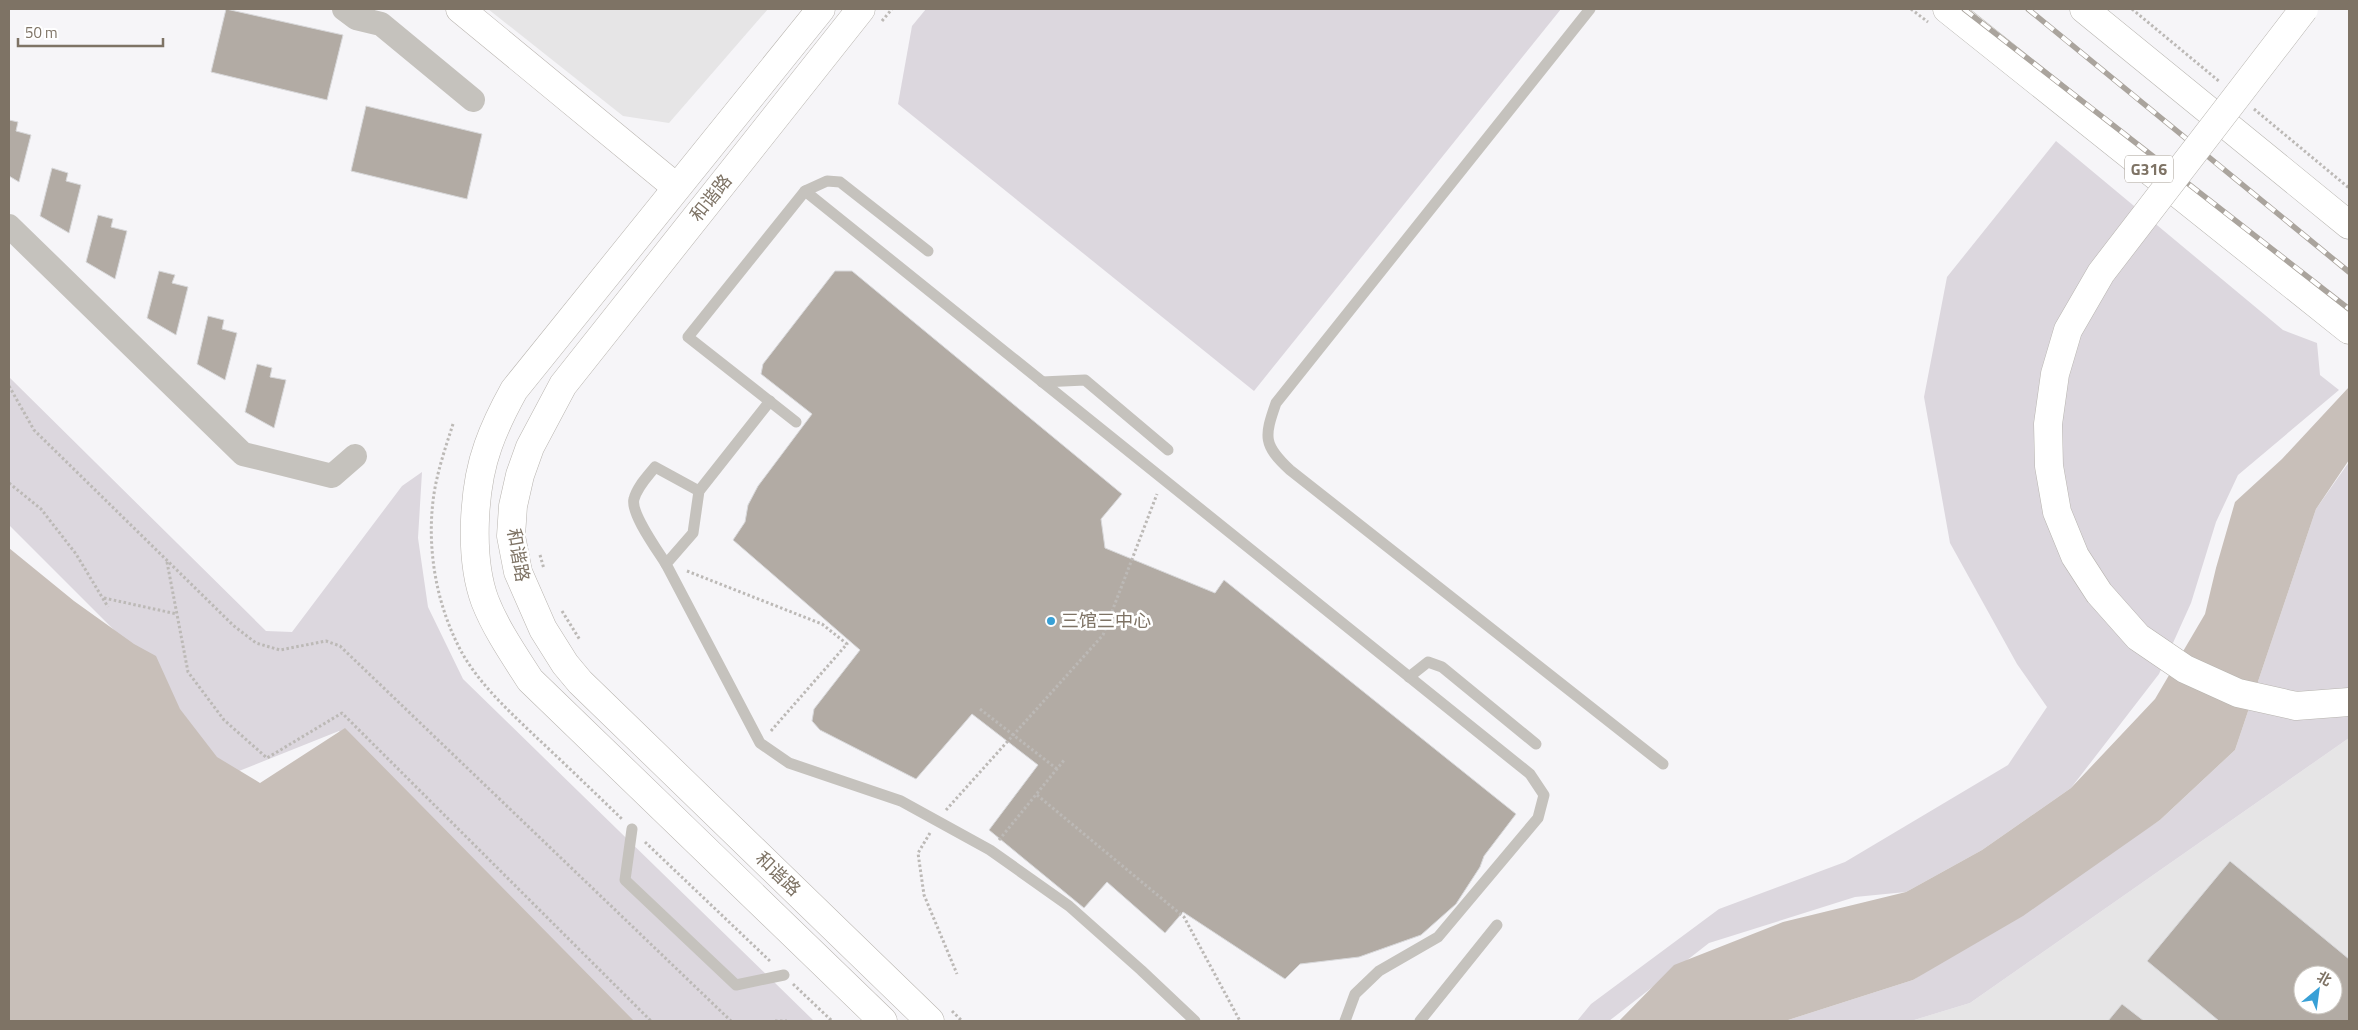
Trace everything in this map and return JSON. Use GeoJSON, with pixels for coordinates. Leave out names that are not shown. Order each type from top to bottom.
{"type":"FeatureCollection","features":[{"type":"Feature","properties":{"kind":"main road"},"geometry":{"type":"LineString","coordinates":[[460,9],[676,187]]}},
{"type":"Feature","properties":{"kind":"main road","name":"和谐路"},"geometry":{"type":"LineString","coordinates":[[821,9],[514,390],[500,414],[488,446],[477,501],[475,557],[484,600],[503,638],[530,680],[556,708],[883,1021]]}},
{"type":"Feature","properties":{"kind":"main road","name":"G316"},"geometry":{"type":"LineString","coordinates":[[1947,9],[2349,330]]}},
{"type":"Feature","properties":{"kind":"main road"},"geometry":{"type":"LineString","coordinates":[[2084,9],[2349,225]]}},
{"type":"Feature","properties":{"kind":"main road"},"geometry":{"type":"LineString","coordinates":[[2304,9],[2100,273],[2068,330],[2055,374],[2048,424],[2049,466],[2057,512],[2075,556],[2099,593],[2138,637],[2185,669],[2238,693],[2296,706],[2349,702]]}},
{"type":"Feature","properties":{"kind":"main road"},"geometry":{"type":"LineString","coordinates":[[2324,9],[2120,270],[2091,322],[2070,374],[2062,434],[2070,504],[2089,553],[2117,593],[2158,630],[2200,657],[2245,676],[2303,689],[2349,684]]}},
{"type":"Feature","properties":{"kind":"main road","name":"和谐路"},"geometry":{"type":"LineString","coordinates":[[870,16],[563,385],[542,422],[520,475],[513,506],[512,536],[518,572],[529,602],[565,664],[622,724],[939,1014]]}},
{"type":"Feature","properties":{"kind":"street"},"geometry":{"type":"LineString","coordinates":[[344,9],[356,18],[380,24],[473,100]]}},
{"type":"Feature","properties":{"kind":"street"},"geometry":{"type":"LineString","coordinates":[[9,226],[243,454],[332,476],[355,456]]}},
{"type":"Feature","properties":{"kind":"lane"},"geometry":{"type":"LineString","coordinates":[[1590,9],[1276,403],[1268,425],[1268,437],[1270,449],[1290,470],[1663,764]]}},
{"type":"Feature","properties":{"kind":"lane"},"geometry":{"type":"LineString","coordinates":[[796,422],[688,337],[805,191],[827,181],[840,182],[928,251]]}},
{"type":"Feature","properties":{"kind":"lane"},"geometry":{"type":"LineString","coordinates":[[805,191],[1530,774],[1544,795],[1538,818],[1438,938],[1379,971],[1355,994],[1345,1021]]}},
{"type":"Feature","properties":{"kind":"lane"},"geometry":{"type":"LineString","coordinates":[[1042,382],[1085,380],[1168,450]]}},
{"type":"Feature","properties":{"kind":"lane"},"geometry":{"type":"LineString","coordinates":[[666,564],[693,533],[699,491],[770,401]]}},
{"type":"Feature","properties":{"kind":"lane"},"geometry":{"type":"LineString","coordinates":[[699,491],[655,467],[639,486],[633,501],[638,517],[666,564],[760,743],[789,763],[901,801],[990,850],[1069,906],[1142,970],[1194,1021]]}},
{"type":"Feature","properties":{"kind":"lane"},"geometry":{"type":"LineString","coordinates":[[1409,676],[1428,662],[1442,667],[1536,744]]}},
{"type":"Feature","properties":{"kind":"lane"},"geometry":{"type":"LineString","coordinates":[[632,829],[625,880],[632,887],[736,985],[784,975]]}},
{"type":"Feature","properties":{"kind":"lane"},"geometry":{"type":"LineString","coordinates":[[1420,1021],[1497,925]]}},
{"type":"Feature","properties":{"kind":"path"},"geometry":{"type":"LineString","coordinates":[[870,16],[892,9]]}},
{"type":"Feature","properties":{"kind":"path"},"geometry":{"type":"LineString","coordinates":[[9,386],[34,430],[234,626],[256,643],[280,650],[326,642],[340,646],[731,1021]]}},
{"type":"Feature","properties":{"kind":"path"},"geometry":{"type":"LineString","coordinates":[[957,974],[924,896],[918,853],[937,821],[1103,635],[1163,479]]}},
{"type":"Feature","properties":{"kind":"path"},"geometry":{"type":"LineString","coordinates":[[9,483],[41,508],[76,554],[108,607]]}},
{"type":"Feature","properties":{"kind":"path"},"geometry":{"type":"LineString","coordinates":[[539,551],[544,570]]}},
{"type":"Feature","properties":{"kind":"path"},"geometry":{"type":"LineString","coordinates":[[167,560],[188,672],[224,720],[268,758],[342,713],[651,1021]]}},
{"type":"Feature","properties":{"kind":"path"},"geometry":{"type":"LineString","coordinates":[[700,575],[822,624],[847,644],[760,743]]}},
{"type":"Feature","properties":{"kind":"path"},"geometry":{"type":"LineString","coordinates":[[103,598],[177,614]]}},
{"type":"Feature","properties":{"kind":"path"},"geometry":{"type":"LineString","coordinates":[[559,606],[583,645]]}},
{"type":"Feature","properties":{"kind":"path"},"geometry":{"type":"LineString","coordinates":[[980,709],[1057,769]]}},
{"type":"Feature","properties":{"kind":"path"},"geometry":{"type":"LineString","coordinates":[[997,841],[1065,759]]}},
{"type":"Feature","properties":{"kind":"path"},"geometry":{"type":"LineString","coordinates":[[1037,795],[1184,916],[1240,1021]]}},
{"type":"Feature","properties":{"kind":"path"},"geometry":{"type":"LineString","coordinates":[[939,1014],[962,1021]]}},
{"type":"Feature","properties":{"kind":"path"},"geometry":{"type":"LineString","coordinates":[[775,1021],[787,1021]]}},
{"type":"Feature","properties":{"kind":"shaded area"},"geometry":{"type":"Polygon","coordinates":[[[488,9],[768,9],[669,123],[623,116],[488,9]]]}},
{"type":"Feature","properties":{"kind":"shaded area"},"geometry":{"type":"Polygon","coordinates":[[[926,9],[1561,9],[1254,391],[898,104],[912,26],[926,9]]]}},
{"type":"Feature","properties":{"kind":"shaded area"},"geometry":{"type":"Polygon","coordinates":[[[2056,141],[2283,330],[2317,343],[2320,375],[2339,390],[2238,475],[2216,522],[2191,603],[2159,674],[2071,788],[1982,850],[1906,892],[1855,897],[1709,943],[1609,1021],[1577,1021],[1591,1004],[1719,909],[1845,862],[2008,765],[2047,707],[2017,664],[1950,543],[1924,397],[1947,277],[2056,141]]]}},
{"type":"Feature","properties":{"kind":"shaded area"},"geometry":{"type":"Polygon","coordinates":[[[9,377],[266,631],[292,632],[402,486],[422,472],[418,538],[428,607],[463,679],[814,1021],[614,1021],[339,731],[229,775],[138,654],[9,525],[9,377]]]}},
{"type":"Feature","properties":{"kind":"shaded area"},"geometry":{"type":"Polygon","coordinates":[[[2349,387],[2349,460],[2316,509],[2235,750],[2160,820],[2023,916],[1913,980],[1785,1021],[1619,1021],[1674,965],[1783,922],[1906,892],[1982,850],[2071,788],[2155,699],[2205,614],[2235,502],[2282,459],[2349,387]]]}},
{"type":"Feature","properties":{"kind":"shaded area"},"geometry":{"type":"Polygon","coordinates":[[[2349,462],[2349,738],[1970,1003],[1911,1021],[1785,1021],[1913,980],[2160,820],[2235,750],[2316,509],[2349,462]]]}},
{"type":"Feature","properties":{"kind":"shaded area"},"geometry":{"type":"Polygon","coordinates":[[[9,548],[74,601],[134,644],[156,656],[180,709],[217,757],[260,783],[345,728],[634,1021],[9,1021],[9,548]]]}},
{"type":"Feature","properties":{"kind":"shaded area"},"geometry":{"type":"Polygon","coordinates":[[[2349,738],[2349,1021],[1911,1021],[1970,1003],[2349,738]]]}},
{"type":"Feature","properties":{"kind":"building"},"geometry":{"type":"Polygon","coordinates":[[[226,9],[343,35],[327,100],[211,72],[226,9]]]}},
{"type":"Feature","properties":{"kind":"building"},"geometry":{"type":"Polygon","coordinates":[[[366,106],[482,134],[467,199],[351,171],[366,106]]]}},
{"type":"Feature","properties":{"kind":"building"},"geometry":{"type":"Polygon","coordinates":[[[9,120],[18,122],[16,131],[31,135],[19,182],[9,176],[9,120]]]}},
{"type":"Feature","properties":{"kind":"building"},"geometry":{"type":"Polygon","coordinates":[[[52,168],[68,173],[66,181],[81,185],[69,233],[40,216],[52,168]]]}},
{"type":"Feature","properties":{"kind":"building"},"geometry":{"type":"Polygon","coordinates":[[[98,215],[113,219],[111,227],[127,231],[115,279],[86,262],[98,215]]]}},
{"type":"Feature","properties":{"kind":"building"},"geometry":{"type":"Polygon","coordinates":[[[159,271],[175,275],[172,283],[188,287],[176,335],[147,318],[159,271]]]}},
{"type":"Feature","properties":{"kind":"building","name":"三馆三中心"},"geometry":{"type":"Polygon","coordinates":[[[835,271],[852,271],[1122,494],[1101,519],[1105,548],[1215,593],[1224,580],[1516,814],[1484,856],[1480,867],[1456,904],[1421,935],[1359,957],[1300,964],[1285,979],[1183,912],[1165,933],[1107,882],[1084,908],[989,830],[1038,765],[972,714],[916,779],[820,730],[812,721],[814,709],[860,650],[733,540],[745,522],[748,505],[758,486],[812,414],[761,374],[763,364],[835,271]]]}},
{"type":"Feature","properties":{"kind":"building"},"geometry":{"type":"Polygon","coordinates":[[[208,316],[224,320],[222,329],[237,333],[225,380],[197,364],[208,316]]]}},
{"type":"Feature","properties":{"kind":"building"},"geometry":{"type":"Polygon","coordinates":[[[257,364],[272,368],[270,377],[286,380],[274,428],[245,412],[257,364]]]}},
{"type":"Feature","properties":{"kind":"building"},"geometry":{"type":"Polygon","coordinates":[[[2230,861],[2349,959],[2349,1021],[2219,1021],[2147,961],[2230,861]]]}},
{"type":"Feature","properties":{"kind":"building"},"geometry":{"type":"Polygon","coordinates":[[[2122,1004],[2144,1021],[2108,1021],[2122,1004]]]}},
{"type":"Feature","properties":{"kind":"railway"},"geometry":{"type":"LineString","coordinates":[[1964,9],[2349,309]]}},
{"type":"Feature","properties":{"kind":"railway"},"geometry":{"type":"LineString","coordinates":[[2028,9],[2349,272]]}},
{"type":"Feature","properties":{"kind":"place","name":"三馆三中心"},"geometry":{"type":"Point","coordinates":[1051,621]}}]}
